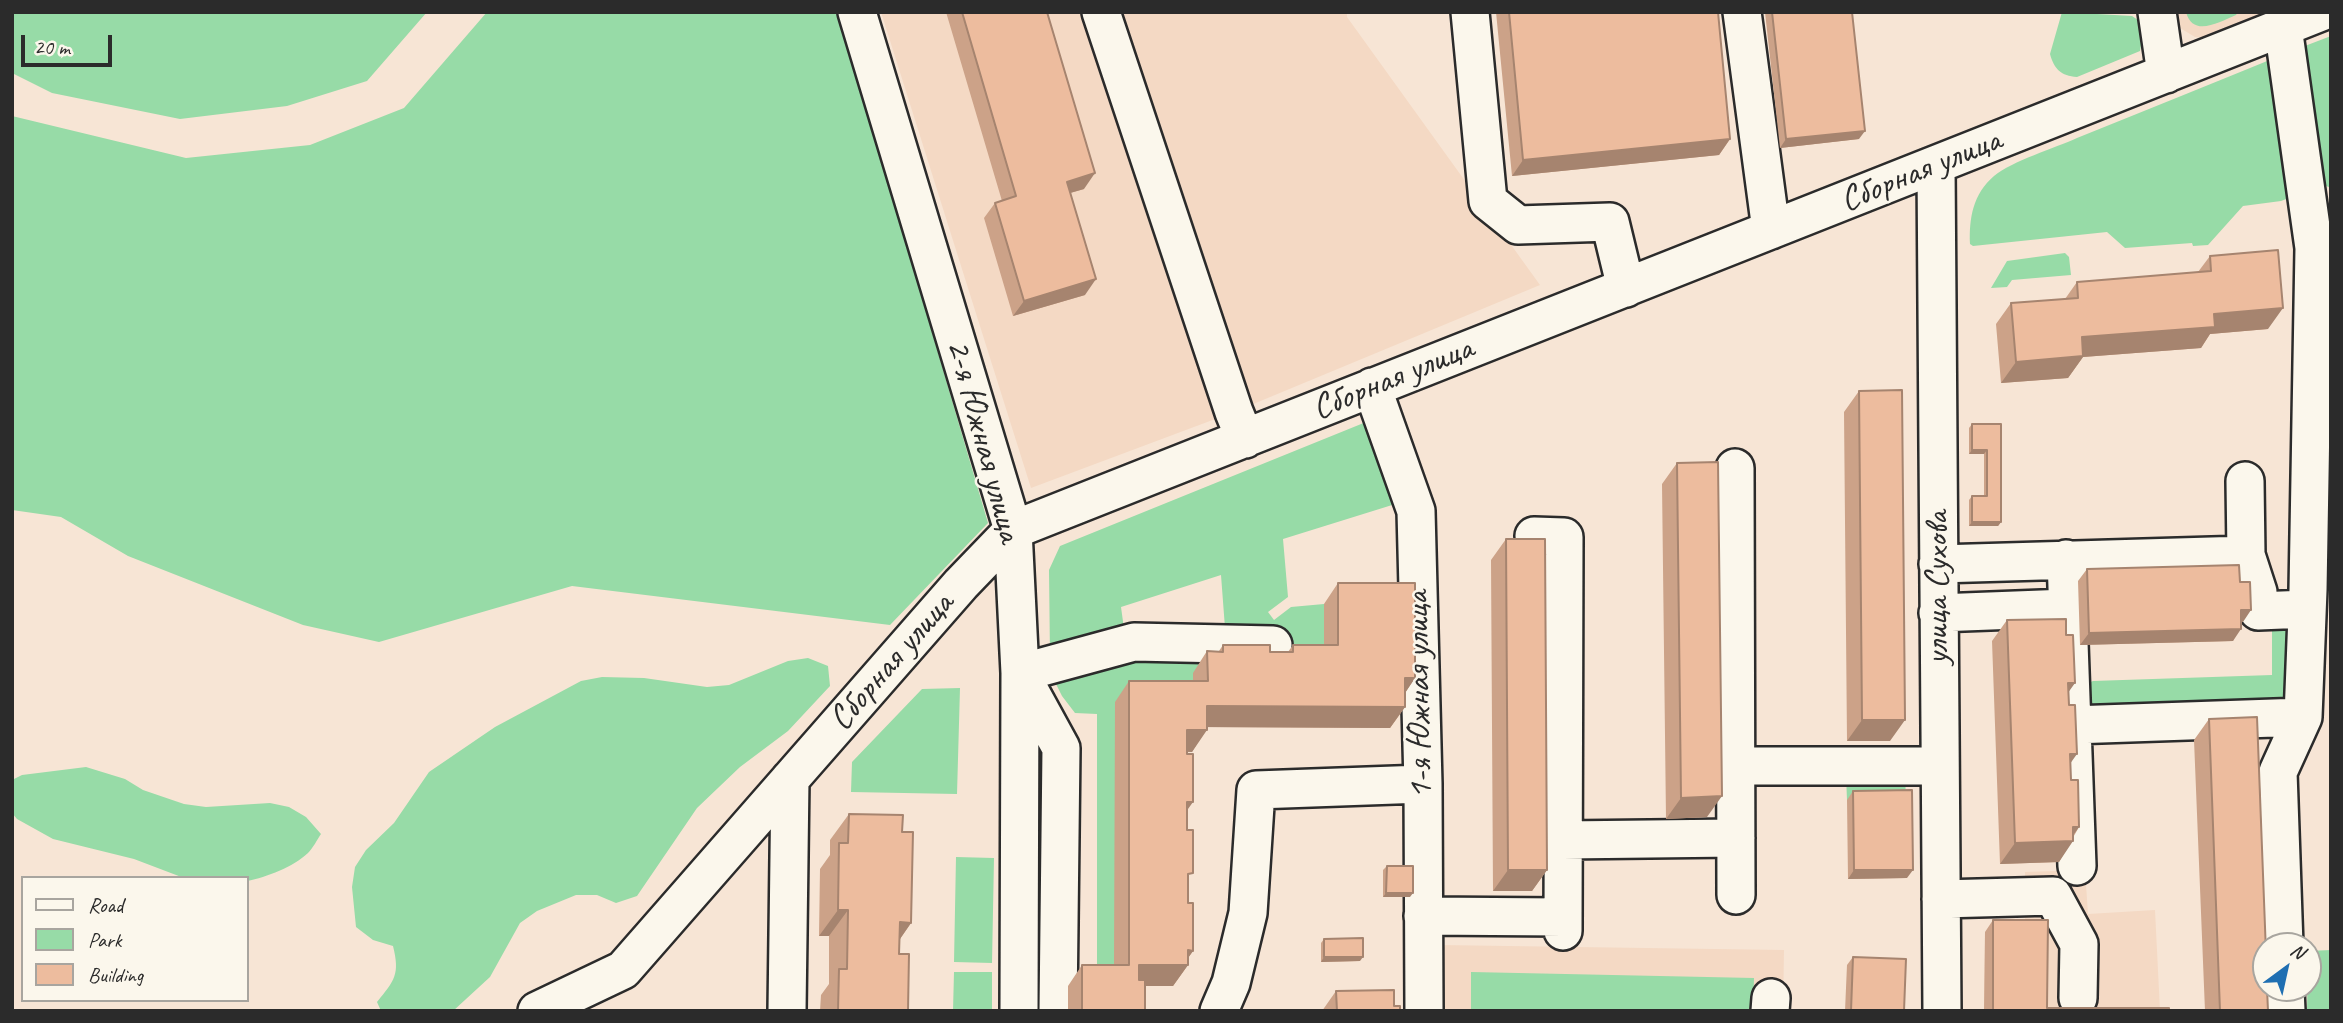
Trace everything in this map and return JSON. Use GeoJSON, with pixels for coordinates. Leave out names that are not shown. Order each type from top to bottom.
{"type":"FeatureCollection","features":[{"type":"Feature","properties":{"kind":"street","name":"2-я Южная улица"},"geometry":{"type":"LineString","coordinates":[[857,12],[1013,530],[1020,673],[1019,1011]]}},
{"type":"Feature","properties":{"kind":"street"},"geometry":{"type":"LineString","coordinates":[[1101,12],[1245,439]]}},
{"type":"Feature","properties":{"kind":"street"},"geometry":{"type":"LineString","coordinates":[[1470,12],[1488,201],[1518,225],[1610,222],[1626,288]]}},
{"type":"Feature","properties":{"kind":"street"},"geometry":{"type":"LineString","coordinates":[[1742,12],[1771,230]]}},
{"type":"Feature","properties":{"kind":"street"},"geometry":{"type":"LineString","coordinates":[[2157,12],[2166,74]]}},
{"type":"Feature","properties":{"kind":"street","name":"Сборная улица"},"geometry":{"type":"LineString","coordinates":[[548,1008],[622,970],[961,584],[1013,530],[2166,74],[2275,23],[2321,12]]}},
{"type":"Feature","properties":{"kind":"street"},"geometry":{"type":"LineString","coordinates":[[2275,23],[2313,236],[2322,309],[2312,375],[2303,717],[2278,772],[2284,932]]}},
{"type":"Feature","properties":{"kind":"street","name":"улица Сухова"},"geometry":{"type":"LineString","coordinates":[[1937,165],[1942,1011]]}},
{"type":"Feature","properties":{"kind":"street"},"geometry":{"type":"LineString","coordinates":[[2312,375],[2331,406]]}},
{"type":"Feature","properties":{"kind":"street","name":"1-я Южная улица"},"geometry":{"type":"LineString","coordinates":[[1372,387],[1416,511],[1423,784],[1423,916],[1414,999]]}},
{"type":"Feature","properties":{"kind":"street"},"geometry":{"type":"LineString","coordinates":[[1735,468],[1736,895]]}},
{"type":"Feature","properties":{"kind":"street"},"geometry":{"type":"LineString","coordinates":[[2245,481],[2246,555],[2258,592],[2258,611],[2307,609]]}},
{"type":"Feature","properties":{"kind":"street"},"geometry":{"type":"LineString","coordinates":[[1423,916],[1563,924],[1564,537],[1534,537]]}},
{"type":"Feature","properties":{"kind":"street"},"geometry":{"type":"LineString","coordinates":[[1938,564],[2246,555]]}},
{"type":"Feature","properties":{"kind":"street"},"geometry":{"type":"LineString","coordinates":[[2066,559],[2077,866]]}},
{"type":"Feature","properties":{"kind":"street"},"geometry":{"type":"LineString","coordinates":[[1938,613],[2068,608]]}},
{"type":"Feature","properties":{"kind":"street"},"geometry":{"type":"LineString","coordinates":[[1058,1011],[1060,748],[1020,673],[1134,642],[1273,645]]}},
{"type":"Feature","properties":{"kind":"street"},"geometry":{"type":"LineString","coordinates":[[2072,725],[2303,717]]}},
{"type":"Feature","properties":{"kind":"street"},"geometry":{"type":"LineString","coordinates":[[1735,766],[1939,766]]}},
{"type":"Feature","properties":{"kind":"street"},"geometry":{"type":"LineString","coordinates":[[787,1011],[790,779]]}},
{"type":"Feature","properties":{"kind":"street"},"geometry":{"type":"LineString","coordinates":[[1219,1011],[1231,983],[1248,913],[1256,790],[1423,784]]}},
{"type":"Feature","properties":{"kind":"street"},"geometry":{"type":"LineString","coordinates":[[1563,840],[1736,838]]}},
{"type":"Feature","properties":{"kind":"street"},"geometry":{"type":"LineString","coordinates":[[1941,899],[2053,897],[2079,944],[2078,998]]}},
{"type":"Feature","properties":{"kind":"shaded area"},"geometry":{"type":"Polygon","coordinates":[[[881,12],[1347,12],[1347,17],[1540,285],[1234,412],[1031,488],[881,12]]]}},
{"type":"Feature","properties":{"kind":"shaded area"},"geometry":{"type":"Polygon","coordinates":[[[2175,12],[2271,12],[2208,38],[2195,37],[2180,28],[2175,12]]]}},
{"type":"Feature","properties":{"kind":"shaded area"},"geometry":{"type":"Polygon","coordinates":[[[2085,870],[2088,914],[2155,910],[2160,1011],[1984,1011],[1985,932],[2025,932],[2025,872],[2085,870]]]}},
{"type":"Feature","properties":{"kind":"shaded area"},"geometry":{"type":"Polygon","coordinates":[[[1439,945],[1784,950],[1783,1011],[1439,1011],[1439,945]]]}},
{"type":"Feature","properties":{"kind":"green space"},"geometry":{"type":"Polygon","coordinates":[[[12,12],[427,12],[367,81],[287,106],[180,119],[52,93],[12,73],[12,12]]]}},
{"type":"Feature","properties":{"kind":"green space"},"geometry":{"type":"Polygon","coordinates":[[[487,12],[838,12],[988,523],[890,625],[572,586],[379,642],[303,625],[128,556],[61,517],[12,510],[12,116],[186,158],[310,145],[404,108],[487,12]]]}},
{"type":"Feature","properties":{"kind":"green space"},"geometry":{"type":"Polygon","coordinates":[[[2062,12],[2132,16],[2141,22],[2140,51],[2077,77],[2062,73],[2056,68],[2050,54],[2062,12]]]}},
{"type":"Feature","properties":{"kind":"green space"},"geometry":{"type":"Polygon","coordinates":[[[2186,12],[2238,12],[2215,24],[2200,26],[2189,20],[2186,12]]]}},
{"type":"Feature","properties":{"kind":"green space"},"geometry":{"type":"Polygon","coordinates":[[[2331,36],[2331,188],[2315,181],[2297,49],[2331,36]]]}},
{"type":"Feature","properties":{"kind":"green space"},"geometry":{"type":"Polygon","coordinates":[[[2277,57],[2289,198],[2243,206],[2208,245],[2193,246],[2192,243],[2125,248],[2107,232],[1973,246],[1970,244],[1970,225],[1977,199],[1987,183],[2002,170],[2277,57]]]}},
{"type":"Feature","properties":{"kind":"green space"},"geometry":{"type":"Polygon","coordinates":[[[2065,253],[2069,257],[2071,275],[2012,280],[2007,287],[1991,288],[2007,261],[2065,253]]]}},
{"type":"Feature","properties":{"kind":"green space"},"geometry":{"type":"Polygon","coordinates":[[[1371,420],[1405,501],[1283,539],[1288,597],[1268,612],[1274,620],[1291,607],[1324,604],[1324,645],[1278,646],[1225,628],[1221,575],[1121,607],[1125,636],[1050,657],[1049,570],[1060,546],[1371,420]]]}},
{"type":"Feature","properties":{"kind":"green space"},"geometry":{"type":"Polygon","coordinates":[[[2293,619],[2297,707],[2087,711],[2088,683],[2093,681],[2272,675],[2272,628],[2293,619]]]}},
{"type":"Feature","properties":{"kind":"green space"},"geometry":{"type":"Polygon","coordinates":[[[1130,652],[1228,653],[1193,703],[1114,986],[1097,984],[1097,714],[1075,713],[1062,696],[1051,674],[1130,652]]]}},
{"type":"Feature","properties":{"kind":"green space"},"geometry":{"type":"Polygon","coordinates":[[[808,658],[828,666],[830,686],[788,731],[740,767],[697,808],[637,896],[616,903],[597,895],[576,895],[537,911],[520,923],[490,977],[453,1011],[381,1011],[377,1002],[394,976],[395,956],[393,946],[373,940],[356,927],[352,887],[355,867],[366,850],[394,823],[429,772],[495,727],[581,681],[602,677],[644,678],[707,687],[729,685],[788,661],[808,658]]]}},
{"type":"Feature","properties":{"kind":"green space"},"geometry":{"type":"Polygon","coordinates":[[[960,688],[957,794],[851,792],[852,762],[922,689],[960,688]]]}},
{"type":"Feature","properties":{"kind":"green space"},"geometry":{"type":"Polygon","coordinates":[[[86,767],[125,779],[143,790],[184,804],[206,807],[270,803],[289,807],[306,817],[321,834],[302,858],[263,877],[248,881],[248,876],[179,876],[134,859],[53,839],[17,819],[12,813],[12,780],[22,775],[86,767]]]}},
{"type":"Feature","properties":{"kind":"green space"},"geometry":{"type":"Polygon","coordinates":[[[1846,775],[1905,775],[1906,799],[1847,800],[1846,775]]]}},
{"type":"Feature","properties":{"kind":"green space"},"geometry":{"type":"Polygon","coordinates":[[[956,857],[994,858],[992,963],[954,962],[956,857]]]}},
{"type":"Feature","properties":{"kind":"green space"},"geometry":{"type":"Polygon","coordinates":[[[2322,950],[2331,950],[2331,1011],[2307,1011],[2307,1002],[2322,1002],[2322,950]]]}},
{"type":"Feature","properties":{"kind":"green space"},"geometry":{"type":"Polygon","coordinates":[[[954,972],[992,972],[992,1011],[953,1011],[954,972]]]}},
{"type":"Feature","properties":{"kind":"green space"},"geometry":{"type":"Polygon","coordinates":[[[1471,972],[1754,978],[1753,1011],[1471,1011],[1471,972]]]}},
{"type":"Feature","properties":{"kind":"building"},"geometry":{"type":"Polygon","coordinates":[[[962,12],[1047,12],[1095,173],[1067,182],[1096,279],[1024,301],[995,203],[1016,196],[962,12]]]}},
{"type":"Feature","properties":{"kind":"building"},"geometry":{"type":"Polygon","coordinates":[[[1509,12],[1718,12],[1730,139],[1523,160],[1509,12]]]}},
{"type":"Feature","properties":{"kind":"building"},"geometry":{"type":"Polygon","coordinates":[[[1772,12],[1852,12],[1865,131],[1786,139],[1772,12]]]}},
{"type":"Feature","properties":{"kind":"building"},"geometry":{"type":"Polygon","coordinates":[[[2278,250],[2283,308],[2214,314],[2215,327],[2082,337],[2083,356],[2016,362],[2011,303],[2078,298],[2077,282],[2211,271],[2210,256],[2278,250]]]}},
{"type":"Feature","properties":{"kind":"building"},"geometry":{"type":"Polygon","coordinates":[[[1902,390],[1905,720],[1862,720],[1859,391],[1902,390]]]}},
{"type":"Feature","properties":{"kind":"building"},"geometry":{"type":"Polygon","coordinates":[[[1972,424],[2001,424],[2001,522],[1972,522],[1972,496],[1987,496],[1987,450],[1972,450],[1972,424]]]}},
{"type":"Feature","properties":{"kind":"building"},"geometry":{"type":"Polygon","coordinates":[[[1718,462],[1722,796],[1681,798],[1677,463],[1718,462]]]}},
{"type":"Feature","properties":{"kind":"building"},"geometry":{"type":"Polygon","coordinates":[[[1506,539],[1545,539],[1547,870],[1508,870],[1506,539]]]}},
{"type":"Feature","properties":{"kind":"building"},"geometry":{"type":"Polygon","coordinates":[[[2239,565],[2240,582],[2250,582],[2251,610],[2241,610],[2241,629],[2089,633],[2087,569],[2239,565]]]}},
{"type":"Feature","properties":{"kind":"building"},"geometry":{"type":"Polygon","coordinates":[[[1338,583],[1415,583],[1415,678],[1405,678],[1405,707],[1207,706],[1207,730],[1187,730],[1187,754],[1193,754],[1193,802],[1187,802],[1187,830],[1193,830],[1193,873],[1188,874],[1188,903],[1193,903],[1193,951],[1188,950],[1188,965],[1139,965],[1139,980],[1145,980],[1145,1011],[1082,1011],[1082,965],[1129,965],[1129,681],[1208,681],[1207,651],[1223,652],[1223,645],[1270,645],[1270,652],[1293,652],[1293,645],[1338,645],[1338,583]]]}},
{"type":"Feature","properties":{"kind":"building"},"geometry":{"type":"Polygon","coordinates":[[[2066,619],[2066,635],[2073,635],[2075,683],[2068,683],[2069,705],[2075,705],[2077,754],[2070,754],[2071,780],[2078,780],[2079,827],[2073,827],[2073,841],[2015,843],[2007,620],[2066,619]]]}},
{"type":"Feature","properties":{"kind":"building"},"geometry":{"type":"Polygon","coordinates":[[[2257,717],[2265,932],[2252,932],[2252,1002],[2268,1002],[2268,1011],[2220,1011],[2209,719],[2257,717]]]}},
{"type":"Feature","properties":{"kind":"building"},"geometry":{"type":"Polygon","coordinates":[[[1912,790],[1913,870],[1854,870],[1853,791],[1912,790]]]}},
{"type":"Feature","properties":{"kind":"building"},"geometry":{"type":"Polygon","coordinates":[[[849,814],[903,815],[902,832],[913,832],[911,923],[900,922],[899,954],[909,954],[908,1011],[838,1011],[839,969],[847,969],[848,910],[838,910],[839,843],[848,843],[849,814]]]}},
{"type":"Feature","properties":{"kind":"building"},"geometry":{"type":"Polygon","coordinates":[[[1387,866],[1413,866],[1413,893],[1386,893],[1387,866]]]}},
{"type":"Feature","properties":{"kind":"building"},"geometry":{"type":"Polygon","coordinates":[[[1993,920],[2048,920],[2047,1008],[2169,1008],[2169,1011],[1993,1011],[1993,920]]]}},
{"type":"Feature","properties":{"kind":"building"},"geometry":{"type":"Polygon","coordinates":[[[1363,938],[1363,957],[1324,957],[1324,939],[1363,938]]]}},
{"type":"Feature","properties":{"kind":"building"},"geometry":{"type":"Polygon","coordinates":[[[1853,957],[1906,959],[1904,1011],[1851,1011],[1853,957]]]}},
{"type":"Feature","properties":{"kind":"building"},"geometry":{"type":"Polygon","coordinates":[[[1394,990],[1394,1006],[1400,1006],[1400,1011],[1337,1011],[1336,991],[1394,990]]]}}]}
